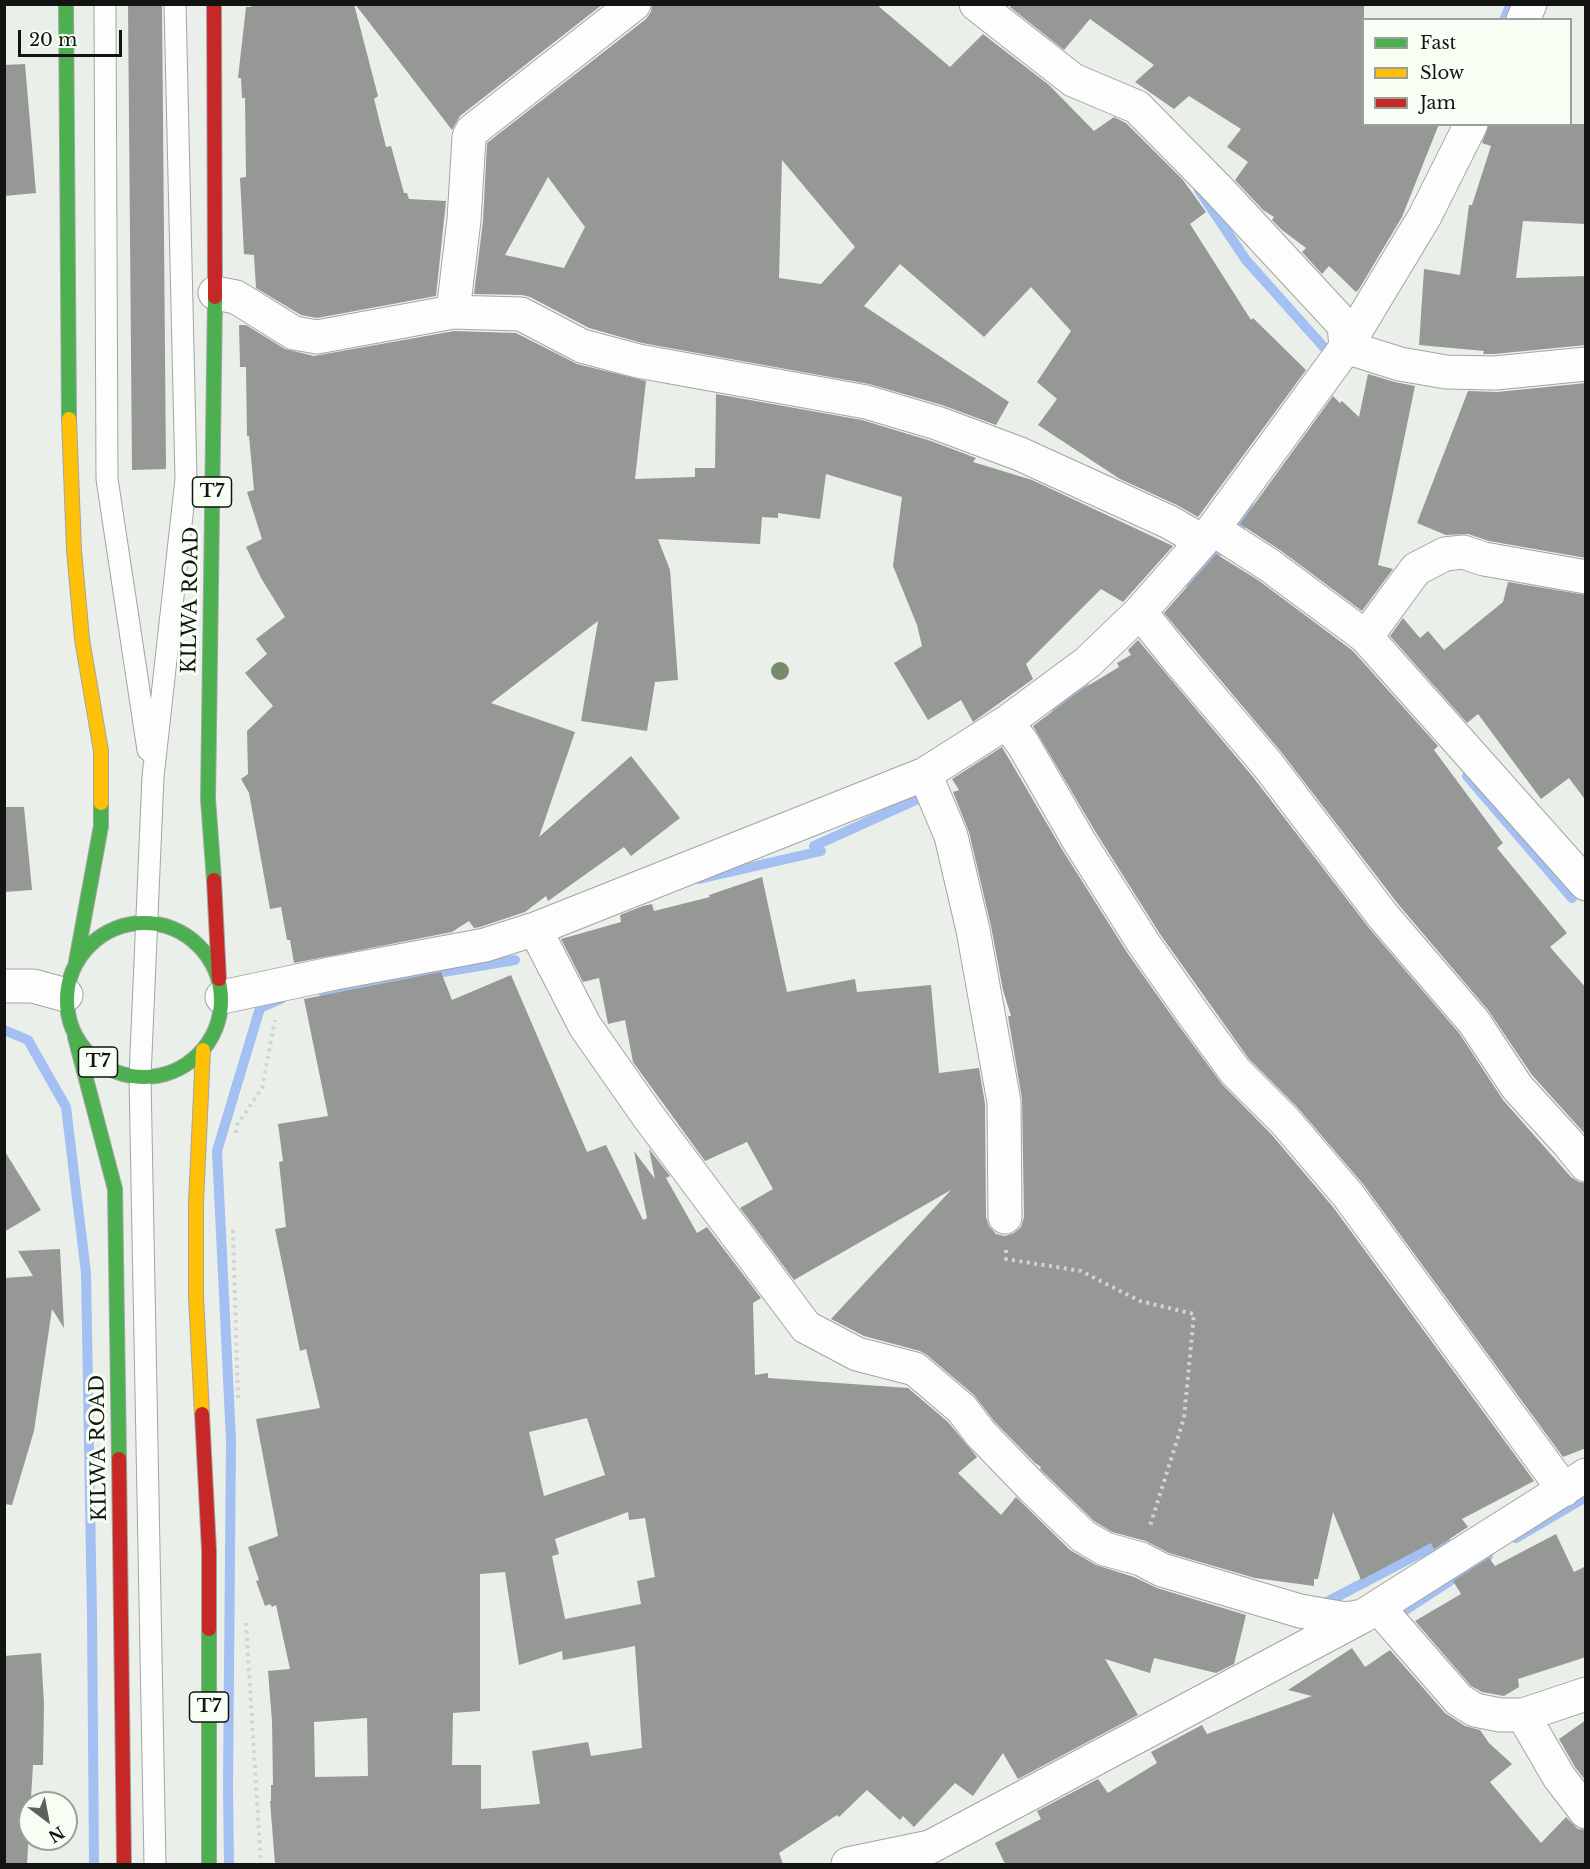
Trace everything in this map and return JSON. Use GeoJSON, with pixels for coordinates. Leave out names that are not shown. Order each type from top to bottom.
{"type":"FeatureCollection","features":[{"type":"Feature","properties":{"kind":"highway","name":"T7"},"geometry":{"type":"LineString","coordinates":[[66,4],[69,426],[74,550],[82,639],[101,751],[101,826],[75,962],[66,995],[68,1016],[75,1037],[90,1057],[111,1071],[135,1077],[160,1076],[184,1066],[203,1050],[214,1034],[220,1016],[221,988],[208,955],[190,936],[166,925],[140,922],[115,928],[92,942],[75,962]]}},
{"type":"Feature","properties":{"kind":"highway","name":"KILWA ROAD"},"geometry":{"type":"LineString","coordinates":[[214,4],[215,293],[208,800],[221,988]]}},
{"type":"Feature","properties":{"kind":"highway","name":"KILWA ROAD"},"geometry":{"type":"LineString","coordinates":[[75,1037],[115,1189],[124,1864]]}},
{"type":"Feature","properties":{"kind":"highway","name":"T7"},"geometry":{"type":"LineString","coordinates":[[203,1050],[196,1203],[196,1297],[209,1550],[209,1864]]}},
{"type":"Feature","properties":{"kind":"street"},"geometry":{"type":"LineString","coordinates":[[453,312],[464,220],[469,137],[472,130],[634,4]]}},
{"type":"Feature","properties":{"kind":"street"},"geometry":{"type":"LineString","coordinates":[[976,4],[1073,80],[1137,107],[1216,187],[1344,325],[1346,347]]}},
{"type":"Feature","properties":{"kind":"street"},"geometry":{"type":"LineString","coordinates":[[1524,18],[1530,4]]}},
{"type":"Feature","properties":{"kind":"street"},"geometry":{"type":"LineString","coordinates":[[221,988],[335,973],[485,945],[535,929],[925,774],[1007,722],[1088,662],[1140,612],[1208,535],[1346,347],[1425,216],[1469,126]]}},
{"type":"Feature","properties":{"kind":"street"},"geometry":{"type":"LineString","coordinates":[[215,293],[236,297],[294,333],[317,337],[453,312],[521,314],[582,346],[638,361],[866,402],[937,423],[1020,454],[1169,522],[1208,535],[1269,565],[1366,637],[1586,884]]}},
{"type":"Feature","properties":{"kind":"street"},"geometry":{"type":"LineString","coordinates":[[1346,347],[1400,364],[1446,372],[1495,373],[1586,364]]}},
{"type":"Feature","properties":{"kind":"street"},"geometry":{"type":"LineString","coordinates":[[1366,637],[1416,569],[1445,554],[1463,552],[1484,559],[1586,577]]}},
{"type":"Feature","properties":{"kind":"street"},"geometry":{"type":"LineString","coordinates":[[1140,612],[1268,765],[1383,916],[1474,1022],[1517,1087],[1586,1166]]}},
{"type":"Feature","properties":{"kind":"street"},"geometry":{"type":"LineString","coordinates":[[848,1864],[930,1847],[1370,1611],[1575,1482],[1348,1195],[1285,1121],[1235,1071],[1144,944],[1079,841],[1023,744],[1007,722]]}},
{"type":"Feature","properties":{"kind":"street"},"geometry":{"type":"LineString","coordinates":[[925,774],[951,837],[973,930],[1004,1102],[1005,1217]]}},
{"type":"Feature","properties":{"kind":"street"},"geometry":{"type":"LineString","coordinates":[[535,929],[585,1026],[648,1116],[806,1327],[857,1354],[915,1370],[962,1409],[980,1433],[1010,1465],[1083,1536],[1105,1549],[1141,1558],[1162,1570],[1300,1611],[1346,1619],[1370,1611]]}},
{"type":"Feature","properties":{"kind":"street"},"geometry":{"type":"LineString","coordinates":[[4,986],[33,987],[66,995]]}},
{"type":"Feature","properties":{"kind":"street"},"geometry":{"type":"LineString","coordinates":[[1370,1611],[1458,1700],[1475,1710],[1523,1715],[1586,1694]]}},
{"type":"Feature","properties":{"kind":"street"},"geometry":{"type":"LineString","coordinates":[[1523,1715],[1559,1777],[1586,1812]]}},
{"type":"Feature","properties":{"kind":"lane"},"geometry":{"type":"LineString","coordinates":[[105,4],[107,479],[153,777]]}},
{"type":"Feature","properties":{"kind":"lane"},"geometry":{"type":"LineString","coordinates":[[155,1864],[140,1077],[153,777],[186,479],[175,4]]}},
{"type":"Feature","properties":{"kind":"path"},"geometry":{"type":"LineString","coordinates":[[1005,1217],[1006,1259],[1082,1271],[1140,1301],[1194,1314],[1184,1418],[1141,1558]]}},
{"type":"Feature","properties":{"kind":"building"},"geometry":{"type":"Polygon","coordinates":[[[128,4],[162,4],[166,469],[132,470],[128,4]]]}},
{"type":"Feature","properties":{"kind":"building"},"geometry":{"type":"Polygon","coordinates":[[[252,4],[354,4],[378,96],[374,99],[386,147],[391,146],[404,193],[407,193],[409,199],[446,201],[436,296],[317,318],[301,315],[256,288],[254,255],[244,254],[240,178],[246,177],[245,98],[242,98],[241,78],[238,78],[246,7],[251,7],[252,4]]]}},
{"type":"Feature","properties":{"kind":"building"},"geometry":{"type":"Polygon","coordinates":[[[355,4],[603,4],[460,116],[452,130],[355,4]]]}},
{"type":"Feature","properties":{"kind":"building"},"geometry":{"type":"Polygon","coordinates":[[[652,4],[876,4],[950,67],[983,34],[1049,85],[1094,131],[1114,117],[1126,123],[1183,180],[1206,212],[1190,224],[1251,320],[1253,318],[1306,370],[1198,517],[1120,479],[1038,425],[1057,399],[1037,382],[1071,331],[1031,287],[984,337],[900,264],[864,306],[1009,402],[996,425],[942,405],[869,384],[642,343],[589,328],[530,297],[474,294],[483,221],[487,143],[646,19],[651,12],[652,4]],[[782,160],[779,278],[821,284],[855,247],[782,160]],[[548,177],[505,255],[564,268],[585,227],[548,177]]]}},
{"type":"Feature","properties":{"kind":"building"},"geometry":{"type":"Polygon","coordinates":[[[1013,4],[1364,4],[1362,126],[1438,126],[1402,217],[1359,289],[1356,292],[1329,266],[1322,274],[1302,252],[1306,248],[1282,230],[1272,220],[1274,217],[1263,210],[1235,180],[1248,162],[1227,147],[1241,129],[1189,96],[1174,109],[1135,82],[1154,65],[1090,19],[1064,50],[1010,7],[1013,4]]]}},
{"type":"Feature","properties":{"kind":"building"},"geometry":{"type":"Polygon","coordinates":[[[25,64],[36,193],[4,196],[4,65],[25,64]]]}},
{"type":"Feature","properties":{"kind":"building"},"geometry":{"type":"Polygon","coordinates":[[[1586,124],[1586,224],[1523,221],[1516,278],[1586,276],[1586,345],[1483,354],[1484,351],[1419,345],[1424,269],[1460,275],[1469,205],[1472,205],[1491,146],[1482,143],[1488,126],[1586,124]]]}},
{"type":"Feature","properties":{"kind":"building"},"geometry":{"type":"Polygon","coordinates":[[[239,325],[246,325],[285,349],[314,356],[454,331],[516,333],[577,364],[646,381],[635,479],[695,477],[695,468],[715,468],[716,394],[862,420],[931,441],[976,458],[973,462],[1032,480],[1173,546],[1123,602],[1101,589],[1026,664],[1033,679],[973,722],[961,700],[928,720],[894,663],[922,646],[917,625],[893,566],[902,497],[826,474],[820,519],[778,513],[778,518],[762,517],[760,544],[658,539],[670,570],[678,680],[655,682],[647,731],[581,721],[598,621],[491,703],[575,732],[539,837],[631,756],[680,818],[631,856],[624,847],[548,901],[546,896],[525,912],[480,927],[474,928],[469,921],[452,932],[294,963],[281,907],[270,909],[249,793],[241,779],[248,774],[247,731],[273,706],[245,673],[267,654],[256,639],[285,617],[261,578],[246,547],[262,539],[247,492],[254,490],[249,436],[247,436],[246,367],[240,367],[239,325]]]}},
{"type":"Feature","properties":{"kind":"building"},"geometry":{"type":"Polygon","coordinates":[[[1368,374],[1415,386],[1378,565],[1393,569],[1362,611],[1280,550],[1240,524],[1333,396],[1359,417],[1368,374]]]}},
{"type":"Feature","properties":{"kind":"building"},"geometry":{"type":"Polygon","coordinates":[[[1586,383],[1586,558],[1489,541],[1468,534],[1446,535],[1417,523],[1468,391],[1497,392],[1586,383]]]}},
{"type":"Feature","properties":{"kind":"building"},"geometry":{"type":"Polygon","coordinates":[[[1216,554],[1258,580],[1353,651],[1438,746],[1434,750],[1503,843],[1497,848],[1567,933],[1550,947],[1586,988],[1586,1135],[1532,1075],[1488,1010],[1398,904],[1282,753],[1164,613],[1216,554]]]}},
{"type":"Feature","properties":{"kind":"building"},"geometry":{"type":"Polygon","coordinates":[[[1508,582],[1586,595],[1586,801],[1569,778],[1541,799],[1478,714],[1467,723],[1390,636],[1403,618],[1420,638],[1428,631],[1444,650],[1503,602],[1508,582]]]}},
{"type":"Feature","properties":{"kind":"building"},"geometry":{"type":"Polygon","coordinates":[[[1138,640],[1253,777],[1369,928],[1459,1033],[1503,1100],[1571,1177],[1586,1183],[1586,1448],[1563,1457],[1363,1184],[1298,1108],[1249,1059],[1160,934],[1095,831],[1033,726],[1081,690],[1119,667],[1117,663],[1131,655],[1128,650],[1138,640]]]}},
{"type":"Feature","properties":{"kind":"building"},"geometry":{"type":"Polygon","coordinates":[[[1002,747],[1063,851],[1128,954],[1179,1026],[1222,1084],[1271,1134],[1333,1207],[1534,1481],[1462,1519],[1468,1527],[1434,1549],[1431,1543],[1361,1580],[1333,1512],[1318,1579],[1314,1579],[1314,1586],[1255,1578],[1169,1553],[1146,1541],[1112,1532],[1094,1521],[994,1421],[974,1395],[927,1355],[920,1351],[864,1336],[831,1319],[951,1190],[794,1280],[740,1208],[773,1189],[747,1142],[705,1161],[633,1062],[625,1020],[608,1024],[599,978],[583,982],[561,939],[621,922],[620,915],[643,906],[652,904],[654,911],[710,897],[709,895],[762,877],[787,992],[855,979],[857,992],[931,985],[939,1073],[979,1068],[985,1104],[986,1217],[989,1226],[996,1234],[1005,1236],[1014,1233],[1021,1227],[1024,1217],[1022,1099],[1008,1016],[1011,1016],[1003,990],[969,832],[953,792],[959,790],[952,779],[1002,747]]]}},
{"type":"Feature","properties":{"kind":"building"},"geometry":{"type":"Polygon","coordinates":[[[4,807],[24,807],[32,890],[4,892],[4,807]]]}},
{"type":"Feature","properties":{"kind":"building"},"geometry":{"type":"Polygon","coordinates":[[[441,972],[452,1000],[511,975],[587,1152],[606,1145],[643,1220],[647,1218],[634,1151],[655,1179],[649,1149],[670,1176],[666,1178],[697,1233],[707,1227],[761,1298],[753,1303],[755,1375],[768,1373],[768,1378],[908,1388],[948,1422],[977,1457],[958,1473],[1001,1515],[1016,1497],[1070,1550],[1096,1565],[1134,1577],[1157,1588],[1246,1615],[1234,1664],[1216,1673],[1154,1658],[1150,1673],[1105,1659],[1138,1715],[1018,1779],[1003,1753],[973,1796],[955,1783],[914,1827],[903,1816],[900,1820],[867,1790],[839,1817],[837,1815],[779,1853],[783,1864],[275,1864],[270,1801],[271,1785],[273,1785],[272,1721],[268,1671],[290,1669],[276,1605],[265,1606],[248,1547],[278,1536],[256,1419],[320,1408],[306,1349],[300,1351],[275,1229],[286,1227],[279,1162],[283,1161],[278,1124],[328,1116],[304,999],[441,972]],[[587,1418],[529,1432],[544,1496],[605,1475],[587,1418]],[[628,1512],[555,1539],[559,1554],[552,1556],[565,1619],[641,1604],[637,1581],[655,1577],[645,1518],[629,1520],[628,1512]],[[505,1572],[480,1574],[480,1711],[453,1713],[452,1765],[481,1765],[481,1809],[540,1804],[532,1751],[588,1742],[591,1756],[642,1748],[635,1646],[563,1660],[562,1651],[519,1665],[505,1572]],[[367,1718],[314,1722],[315,1777],[368,1776],[367,1718]]]}},
{"type":"Feature","properties":{"kind":"building"},"geometry":{"type":"Polygon","coordinates":[[[4,1150],[41,1210],[4,1232],[4,1150]]]}},
{"type":"Feature","properties":{"kind":"building"},"geometry":{"type":"Polygon","coordinates":[[[60,1249],[64,1328],[52,1309],[34,1431],[12,1505],[4,1504],[4,1348],[6,1335],[4,1278],[33,1276],[18,1251],[60,1249]]]}},
{"type":"Feature","properties":{"kind":"building"},"geometry":{"type":"Polygon","coordinates":[[[1556,1534],[1574,1572],[1586,1566],[1586,1657],[1518,1679],[1519,1687],[1504,1696],[1482,1692],[1471,1686],[1415,1621],[1461,1594],[1453,1581],[1489,1558],[1495,1566],[1556,1534]]]}},
{"type":"Feature","properties":{"kind":"building"},"geometry":{"type":"Polygon","coordinates":[[[1352,1648],[1365,1667],[1390,1650],[1445,1713],[1465,1726],[1480,1730],[1489,1743],[1512,1764],[1490,1782],[1541,1843],[1566,1817],[1578,1829],[1586,1830],[1586,1864],[1005,1864],[995,1843],[1041,1819],[1037,1811],[1098,1779],[1108,1793],[1157,1763],[1151,1752],[1202,1725],[1207,1734],[1312,1696],[1288,1690],[1352,1648]]]}},
{"type":"Feature","properties":{"kind":"building"},"geometry":{"type":"Polygon","coordinates":[[[41,1653],[44,1703],[43,1765],[33,1765],[31,1791],[18,1791],[18,1851],[28,1851],[27,1864],[4,1864],[4,1656],[41,1653]]]}},
{"type":"Feature","properties":{"kind":"building"},"geometry":{"type":"Polygon","coordinates":[[[1586,1720],[1586,1781],[1559,1739],[1586,1720]]]}},
{"type":"Feature","properties":{"kind":"waterway"},"geometry":{"type":"LineString","coordinates":[[1505,18],[1511,4]]}},
{"type":"Feature","properties":{"kind":"waterway"},"geometry":{"type":"LineString","coordinates":[[1199,190],[1246,260],[1329,353]]}},
{"type":"Feature","properties":{"kind":"waterway"},"geometry":{"type":"LineString","coordinates":[[1236,530],[1241,525],[1250,499]]}},
{"type":"Feature","properties":{"kind":"waterway"},"geometry":{"type":"LineString","coordinates":[[1187,582],[1227,543]]}},
{"type":"Feature","properties":{"kind":"waterway"},"geometry":{"type":"LineString","coordinates":[[1057,710],[1084,683]]}},
{"type":"Feature","properties":{"kind":"waterway"},"geometry":{"type":"LineString","coordinates":[[1467,776],[1572,898]]}},
{"type":"Feature","properties":{"kind":"waterway"},"geometry":{"type":"LineString","coordinates":[[814,846],[929,794]]}},
{"type":"Feature","properties":{"kind":"waterway"},"geometry":{"type":"LineString","coordinates":[[699,879],[821,851]]}},
{"type":"Feature","properties":{"kind":"waterway"},"geometry":{"type":"LineString","coordinates":[[323,992],[515,960]]}},
{"type":"Feature","properties":{"kind":"waterway"},"geometry":{"type":"LineString","coordinates":[[229,1864],[231,1440],[217,1151],[260,1008],[281,999]]}},
{"type":"Feature","properties":{"kind":"waterway"},"geometry":{"type":"LineString","coordinates":[[4,1030],[28,1040],[66,1107],[86,1273],[94,1864]]}},
{"type":"Feature","properties":{"kind":"waterway"},"geometry":{"type":"LineString","coordinates":[[1516,1538],[1586,1497]]}},
{"type":"Feature","properties":{"kind":"waterway"},"geometry":{"type":"LineString","coordinates":[[1325,1603],[1445,1540]]}},
{"type":"Feature","properties":{"kind":"waterway"},"geometry":{"type":"LineString","coordinates":[[1393,1618],[1488,1556]]}},
{"type":"Feature","properties":{"kind":"traffic: fast"},"geometry":{"type":"LineString","coordinates":[[66,4],[69,419]]}},
{"type":"Feature","properties":{"kind":"traffic: fast"},"geometry":{"type":"LineString","coordinates":[[214,880],[208,799],[215,297]]}},
{"type":"Feature","properties":{"kind":"traffic: fast"},"geometry":{"type":"LineString","coordinates":[[76,962],[101,826],[101,803]]}},
{"type":"Feature","properties":{"kind":"traffic: fast"},"geometry":{"type":"LineString","coordinates":[[144,923],[174,928],[199,945],[216,970],[221,1000],[216,1030],[199,1055],[174,1072],[144,1077],[114,1072],[89,1055],[72,1030],[67,1000],[72,970],[89,945],[114,928],[144,923]]}},
{"type":"Feature","properties":{"kind":"traffic: fast"},"geometry":{"type":"LineString","coordinates":[[75,1037],[115,1189],[119,1459]]}},
{"type":"Feature","properties":{"kind":"traffic: fast"},"geometry":{"type":"LineString","coordinates":[[209,1629],[209,1864]]}},
{"type":"Feature","properties":{"kind":"traffic: slow"},"geometry":{"type":"LineString","coordinates":[[69,419],[74,550],[82,639],[101,751],[101,803]]}},
{"type":"Feature","properties":{"kind":"traffic: slow"},"geometry":{"type":"LineString","coordinates":[[202,1414],[196,1297],[196,1203],[203,1050]]}},
{"type":"Feature","properties":{"kind":"traffic: jam"},"geometry":{"type":"LineString","coordinates":[[214,4],[215,297]]}},
{"type":"Feature","properties":{"kind":"traffic: jam"},"geometry":{"type":"LineString","coordinates":[[214,880],[219,979]]}},
{"type":"Feature","properties":{"kind":"traffic: jam"},"geometry":{"type":"LineString","coordinates":[[202,1414],[209,1550],[209,1629]]}},
{"type":"Feature","properties":{"kind":"traffic: jam"},"geometry":{"type":"LineString","coordinates":[[119,1459],[124,1864]]}}]}
